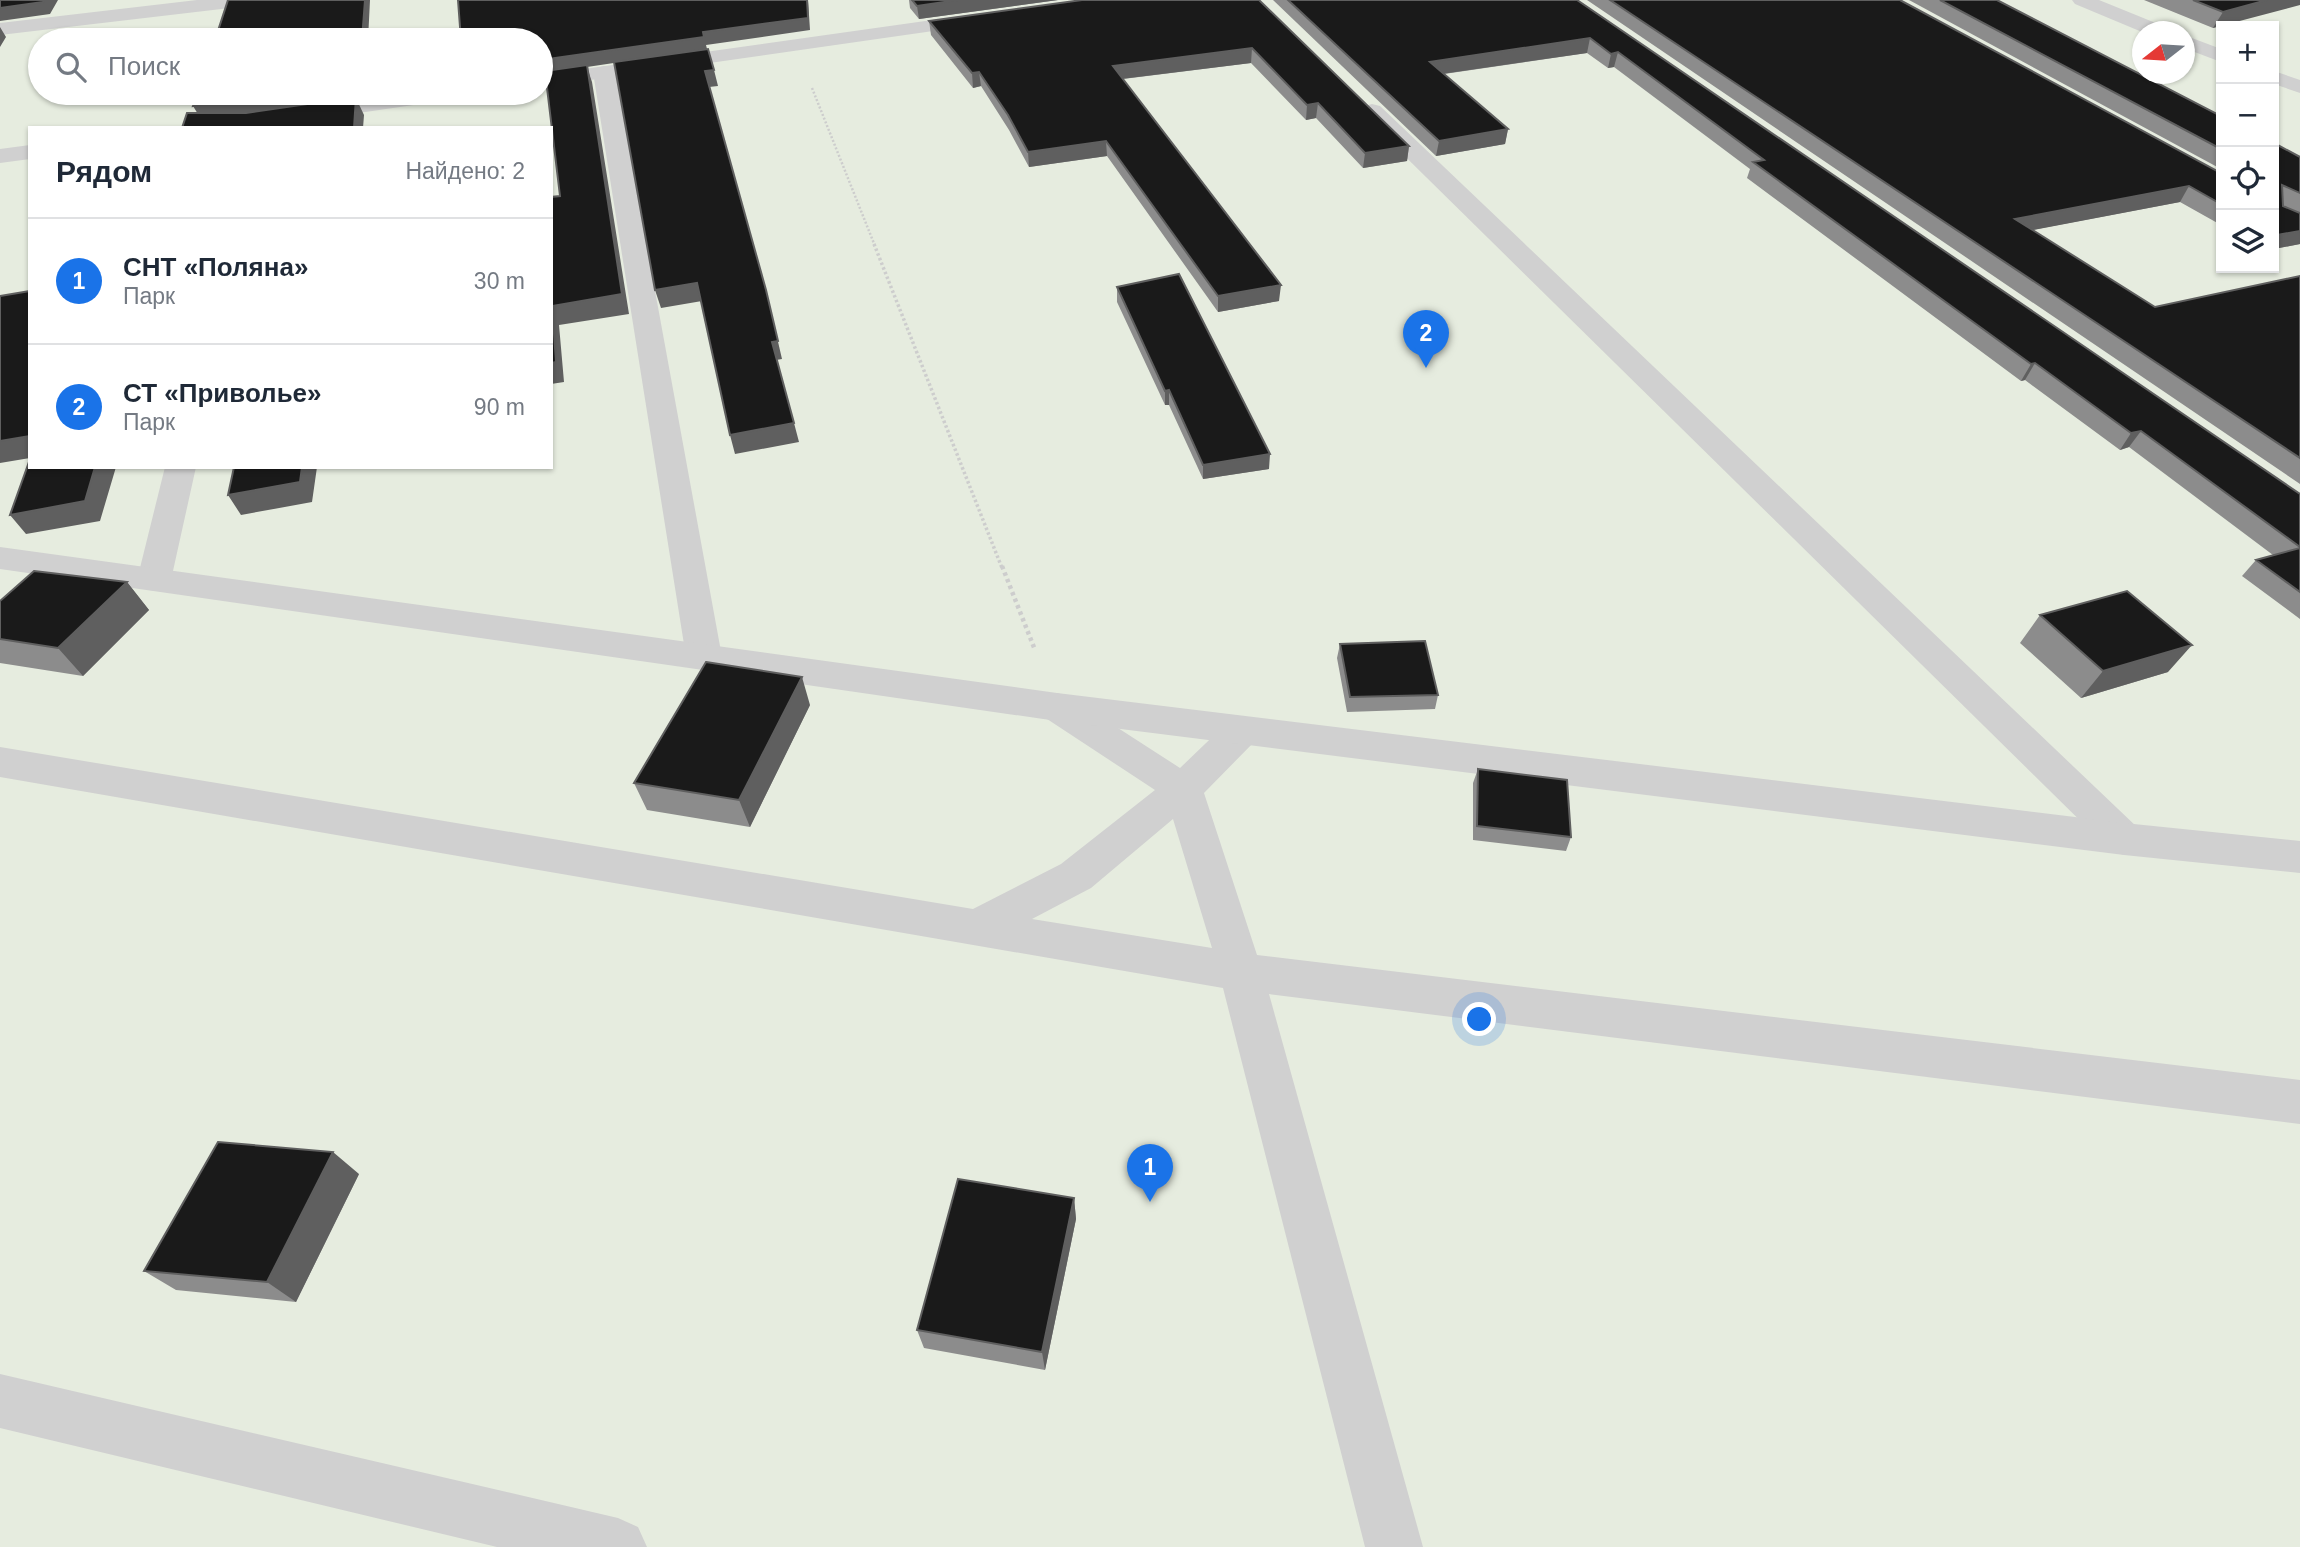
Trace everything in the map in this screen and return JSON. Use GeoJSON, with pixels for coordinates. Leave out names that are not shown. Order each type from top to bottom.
{"type":"FeatureCollection","features":[{"type":"Feature","properties":{"kind":"street"},"geometry":{"type":"LineString","coordinates":[[0,29],[247,0]]}},
{"type":"Feature","properties":{"kind":"street"},"geometry":{"type":"LineString","coordinates":[[2086,0],[2135,21]]}},
{"type":"Feature","properties":{"kind":"street"},"geometry":{"type":"LineString","coordinates":[[553,79],[997,17]]}},
{"type":"Feature","properties":{"kind":"street"},"geometry":{"type":"LineString","coordinates":[[2195,45],[2216,54]]}},
{"type":"Feature","properties":{"kind":"street"},"geometry":{"type":"LineString","coordinates":[[604,72],[704,657]]}},
{"type":"Feature","properties":{"kind":"street"},"geometry":{"type":"LineString","coordinates":[[2279,78],[2300,87]]}},
{"type":"Feature","properties":{"kind":"street"},"geometry":{"type":"LineString","coordinates":[[1357,96],[2124,839]]}},
{"type":"Feature","properties":{"kind":"street"},"geometry":{"type":"LineString","coordinates":[[234,126],[380,105]]}},
{"type":"Feature","properties":{"kind":"street"},"geometry":{"type":"LineString","coordinates":[[0,156],[28,152]]}},
{"type":"Feature","properties":{"kind":"street"},"geometry":{"type":"LineString","coordinates":[[154,580],[181,469]]}},
{"type":"Feature","properties":{"kind":"street"},"geometry":{"type":"LineString","coordinates":[[0,558],[1057,707],[2124,839],[2300,857]]}},
{"type":"Feature","properties":{"kind":"street"},"geometry":{"type":"LineString","coordinates":[[1057,707],[1183,789],[1241,972],[1387,1543]]}},
{"type":"Feature","properties":{"kind":"street"},"geometry":{"type":"LineString","coordinates":[[977,927],[1076,876],[1183,789],[1243,730]]}},
{"type":"Feature","properties":{"kind":"street"},"geometry":{"type":"LineString","coordinates":[[0,762],[1241,972],[2300,1102]]}},
{"type":"Feature","properties":{"kind":"street"},"geometry":{"type":"LineString","coordinates":[[0,1401],[618,1547]]}},
{"type":"Feature","properties":{"kind":"path"},"geometry":{"type":"LineString","coordinates":[[795,45],[1057,707]]}},
{"type":"Feature","properties":{"kind":"shaded area"},"geometry":{"type":"Polygon","coordinates":[[[0,0],[2300,0],[2300,1547],[0,1547],[0,0]]]}},
{"type":"Feature","properties":{"kind":"building"},"geometry":{"type":"Polygon","coordinates":[[[0,0],[44,0],[0,8],[0,0]]]}},
{"type":"Feature","properties":{"kind":"building"},"geometry":{"type":"Polygon","coordinates":[[[228,0],[365,0],[363,28],[219,28],[228,0]]]}},
{"type":"Feature","properties":{"kind":"building"},"geometry":{"type":"Polygon","coordinates":[[[458,0],[807,0],[808,18],[703,32],[704,37],[553,58],[553,28],[460,28],[458,0]]]}},
{"type":"Feature","properties":{"kind":"building"},"geometry":{"type":"Polygon","coordinates":[[[912,0],[958,0],[917,6],[912,0]]]}},
{"type":"Feature","properties":{"kind":"building"},"geometry":{"type":"Polygon","coordinates":[[[1082,0],[1259,0],[1409,146],[1365,153],[1318,103],[1307,105],[1252,48],[1113,66],[1281,285],[1218,296],[1106,141],[1028,152],[1008,115],[979,72],[972,73],[929,21],[1082,0]]]}},
{"type":"Feature","properties":{"kind":"building"},"geometry":{"type":"Polygon","coordinates":[[[1288,0],[1577,0],[2300,494],[2300,547],[2141,431],[2131,433],[2035,363],[2031,364],[1753,162],[1764,160],[1618,52],[1611,54],[1590,38],[1430,62],[1508,129],[1439,141],[1288,0]]]}},
{"type":"Feature","properties":{"kind":"building"},"geometry":{"type":"Polygon","coordinates":[[[1610,0],[1900,0],[2216,170],[2216,201],[2189,186],[2015,219],[2155,307],[2300,276],[2300,458],[1610,0]]]}},
{"type":"Feature","properties":{"kind":"building"},"geometry":{"type":"Polygon","coordinates":[[[1940,0],[1997,0],[2132,70],[2132,84],[2159,84],[2216,113],[2216,146],[1940,0]]]}},
{"type":"Feature","properties":{"kind":"building"},"geometry":{"type":"Polygon","coordinates":[[[2193,0],[2267,0],[2223,12],[2193,0]]]}},
{"type":"Feature","properties":{"kind":"building"},"geometry":{"type":"Polygon","coordinates":[[[708,49],[714,70],[705,71],[766,290],[778,341],[772,342],[794,423],[730,435],[697,283],[655,290],[614,62],[708,49]]]}},
{"type":"Feature","properties":{"kind":"building"},"geometry":{"type":"Polygon","coordinates":[[[587,65],[622,294],[553,306],[553,197],[560,196],[549,105],[553,105],[553,70],[587,65]]]}},
{"type":"Feature","properties":{"kind":"building"},"geometry":{"type":"Polygon","coordinates":[[[301,105],[355,105],[354,126],[183,126],[187,113],[246,113],[301,105]]]}},
{"type":"Feature","properties":{"kind":"building"},"geometry":{"type":"Polygon","coordinates":[[[2279,146],[2300,157],[2300,193],[2282,185],[2283,206],[2300,213],[2300,231],[2279,235],[2279,146]]]}},
{"type":"Feature","properties":{"kind":"building"},"geometry":{"type":"Polygon","coordinates":[[[1179,274],[1270,454],[1203,465],[1169,390],[1165,391],[1117,287],[1179,274]]]}},
{"type":"Feature","properties":{"kind":"building"},"geometry":{"type":"Polygon","coordinates":[[[28,291],[28,436],[0,441],[0,296],[28,291]]]}},
{"type":"Feature","properties":{"kind":"building"},"geometry":{"type":"Polygon","coordinates":[[[553,320],[556,362],[553,363],[553,320]]]}},
{"type":"Feature","properties":{"kind":"building"},"geometry":{"type":"Polygon","coordinates":[[[28,465],[28,469],[94,469],[85,501],[10,515],[28,465]]]}},
{"type":"Feature","properties":{"kind":"building"},"geometry":{"type":"Polygon","coordinates":[[[234,469],[302,469],[300,482],[228,495],[234,469]]]}},
{"type":"Feature","properties":{"kind":"building"},"geometry":{"type":"Polygon","coordinates":[[[2300,548],[2300,592],[2256,560],[2300,548]]]}},
{"type":"Feature","properties":{"kind":"building"},"geometry":{"type":"Polygon","coordinates":[[[34,571],[127,582],[58,648],[0,639],[0,601],[34,571]]]}},
{"type":"Feature","properties":{"kind":"building"},"geometry":{"type":"Polygon","coordinates":[[[2127,591],[2192,645],[2103,671],[2040,615],[2127,591]]]}},
{"type":"Feature","properties":{"kind":"building"},"geometry":{"type":"Polygon","coordinates":[[[1425,641],[1438,695],[1350,697],[1340,644],[1425,641]]]}},
{"type":"Feature","properties":{"kind":"building"},"geometry":{"type":"Polygon","coordinates":[[[706,662],[802,677],[739,800],[634,783],[706,662]]]}},
{"type":"Feature","properties":{"kind":"building"},"geometry":{"type":"Polygon","coordinates":[[[1478,769],[1567,780],[1571,837],[1477,826],[1478,769]]]}},
{"type":"Feature","properties":{"kind":"building"},"geometry":{"type":"Polygon","coordinates":[[[218,1142],[333,1152],[267,1282],[144,1271],[218,1142]]]}},
{"type":"Feature","properties":{"kind":"building"},"geometry":{"type":"Polygon","coordinates":[[[958,1179],[1074,1198],[1042,1352],[917,1330],[958,1179]]]}},
{"type":"Feature","properties":{"kind":"place","name":"СТ «Приволье»"},"geometry":{"type":"Point","coordinates":[1426,368]}},
{"type":"Feature","properties":{"kind":"place","name":"СНТ «Поляна»"},"geometry":{"type":"Point","coordinates":[1150,1202]}}]}
